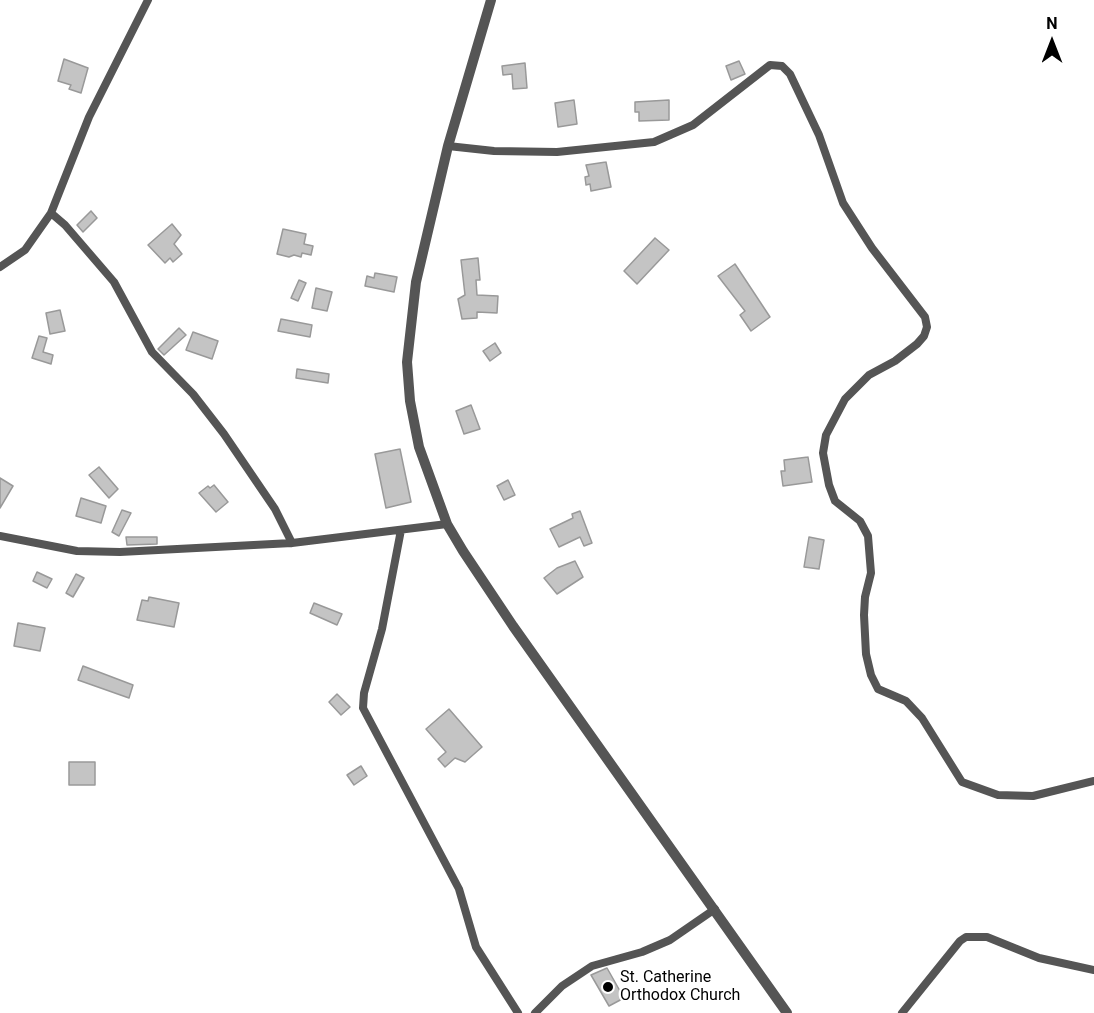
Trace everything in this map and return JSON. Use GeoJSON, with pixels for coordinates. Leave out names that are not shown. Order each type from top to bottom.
{"type":"FeatureCollection","features":[{"type":"Feature","properties":{"kind":"street"},"geometry":{"type":"LineString","coordinates":[[0,267],[26,250],[51,213],[89,117],[148,0]]}},
{"type":"Feature","properties":{"kind":"street"},"geometry":{"type":"LineString","coordinates":[[490,0],[448,146],[416,282],[407,362],[410,401],[420,447],[447,524],[513,626],[787,1013]]}},
{"type":"Feature","properties":{"kind":"street"},"geometry":{"type":"LineString","coordinates":[[448,146],[494,151],[557,152],[654,142],[693,125],[770,65],[782,66],[790,74],[819,135],[843,202],[872,248],[925,317],[927,327],[924,336],[917,344],[895,361],[868,375],[845,399],[826,435],[823,453],[829,485],[835,501],[860,521],[868,536],[871,573],[864,597],[864,615],[866,654],[871,675],[879,689],[906,701],[922,718],[962,782],[998,795],[1033,796],[1094,781]]}},
{"type":"Feature","properties":{"kind":"street"},"geometry":{"type":"LineString","coordinates":[[51,213],[65,225],[114,282],[152,352],[193,394],[224,434],[274,509],[292,543]]}},
{"type":"Feature","properties":{"kind":"street"},"geometry":{"type":"LineString","coordinates":[[0,536],[77,551],[120,552],[292,543],[447,524]]}},
{"type":"Feature","properties":{"kind":"street"},"geometry":{"type":"LineString","coordinates":[[401,530],[382,629],[364,693],[363,708],[459,889],[476,946],[518,1013]]}},
{"type":"Feature","properties":{"kind":"street"},"geometry":{"type":"LineString","coordinates":[[535,1013],[562,986],[592,966],[642,952],[670,940],[715,909]]}},
{"type":"Feature","properties":{"kind":"street"},"geometry":{"type":"LineString","coordinates":[[902,1013],[960,941],[966,937],[987,937],[1039,958],[1094,970]]}},
{"type":"Feature","properties":{"kind":"building"},"geometry":{"type":"Polygon","coordinates":[[[64,59],[88,68],[81,93],[69,89],[71,85],[58,81],[64,59]]]}},
{"type":"Feature","properties":{"kind":"building"},"geometry":{"type":"Polygon","coordinates":[[[739,61],[745,74],[731,80],[726,66],[739,61]]]}},
{"type":"Feature","properties":{"kind":"building"},"geometry":{"type":"Polygon","coordinates":[[[525,63],[527,88],[513,89],[512,74],[503,75],[502,66],[525,63]]]}},
{"type":"Feature","properties":{"kind":"building"},"geometry":{"type":"Polygon","coordinates":[[[574,100],[577,124],[558,127],[555,103],[574,100]]]}},
{"type":"Feature","properties":{"kind":"building"},"geometry":{"type":"Polygon","coordinates":[[[669,100],[669,120],[639,121],[639,112],[635,112],[635,102],[669,100]]]}},
{"type":"Feature","properties":{"kind":"building"},"geometry":{"type":"Polygon","coordinates":[[[606,162],[611,187],[591,191],[590,184],[586,185],[585,177],[589,176],[586,165],[606,162]]]}},
{"type":"Feature","properties":{"kind":"building"},"geometry":{"type":"Polygon","coordinates":[[[91,211],[97,218],[83,232],[77,225],[91,211]]]}},
{"type":"Feature","properties":{"kind":"building"},"geometry":{"type":"Polygon","coordinates":[[[172,224],[181,235],[174,244],[182,254],[173,262],[170,258],[165,263],[148,245],[172,224]]]}},
{"type":"Feature","properties":{"kind":"building"},"geometry":{"type":"Polygon","coordinates":[[[283,229],[306,234],[304,244],[313,246],[311,255],[302,253],[301,257],[294,255],[289,257],[277,254],[283,229]]]}},
{"type":"Feature","properties":{"kind":"building"},"geometry":{"type":"Polygon","coordinates":[[[655,238],[669,250],[637,284],[624,271],[655,238]]]}},
{"type":"Feature","properties":{"kind":"building"},"geometry":{"type":"Polygon","coordinates":[[[478,258],[480,280],[476,280],[477,295],[498,296],[497,313],[477,312],[477,318],[462,319],[458,299],[465,295],[461,260],[478,258]]]}},
{"type":"Feature","properties":{"kind":"building"},"geometry":{"type":"Polygon","coordinates":[[[735,264],[770,317],[751,331],[740,315],[745,311],[718,276],[735,264]]]}},
{"type":"Feature","properties":{"kind":"building"},"geometry":{"type":"Polygon","coordinates":[[[375,273],[397,277],[394,292],[365,286],[367,276],[374,278],[375,273]]]}},
{"type":"Feature","properties":{"kind":"building"},"geometry":{"type":"Polygon","coordinates":[[[299,280],[306,283],[298,301],[291,298],[299,280]]]}},
{"type":"Feature","properties":{"kind":"building"},"geometry":{"type":"Polygon","coordinates":[[[316,288],[332,292],[327,311],[312,308],[316,288]]]}},
{"type":"Feature","properties":{"kind":"building"},"geometry":{"type":"Polygon","coordinates":[[[60,310],[65,331],[50,334],[46,313],[60,310]]]}},
{"type":"Feature","properties":{"kind":"building"},"geometry":{"type":"Polygon","coordinates":[[[281,319],[312,325],[310,337],[278,331],[281,319]]]}},
{"type":"Feature","properties":{"kind":"building"},"geometry":{"type":"Polygon","coordinates":[[[179,328],[186,335],[164,355],[158,349],[179,328]]]}},
{"type":"Feature","properties":{"kind":"building"},"geometry":{"type":"Polygon","coordinates":[[[193,332],[218,341],[212,359],[186,350],[193,332]]]}},
{"type":"Feature","properties":{"kind":"building"},"geometry":{"type":"Polygon","coordinates":[[[39,336],[47,338],[43,352],[53,355],[51,364],[32,358],[39,336]]]}},
{"type":"Feature","properties":{"kind":"building"},"geometry":{"type":"Polygon","coordinates":[[[495,343],[501,353],[490,361],[483,351],[495,343]]]}},
{"type":"Feature","properties":{"kind":"building"},"geometry":{"type":"Polygon","coordinates":[[[297,369],[329,374],[328,383],[296,378],[297,369]]]}},
{"type":"Feature","properties":{"kind":"building"},"geometry":{"type":"Polygon","coordinates":[[[471,405],[480,429],[464,434],[456,411],[471,405]]]}},
{"type":"Feature","properties":{"kind":"building"},"geometry":{"type":"Polygon","coordinates":[[[400,449],[411,502],[386,508],[375,454],[400,449]]]}},
{"type":"Feature","properties":{"kind":"building"},"geometry":{"type":"Polygon","coordinates":[[[808,457],[812,482],[783,486],[781,471],[785,471],[784,460],[808,457]]]}},
{"type":"Feature","properties":{"kind":"building"},"geometry":{"type":"Polygon","coordinates":[[[99,467],[118,489],[109,498],[89,475],[99,467]]]}},
{"type":"Feature","properties":{"kind":"building"},"geometry":{"type":"Polygon","coordinates":[[[0,478],[13,486],[0,508],[0,478]]]}},
{"type":"Feature","properties":{"kind":"building"},"geometry":{"type":"Polygon","coordinates":[[[508,480],[515,495],[504,500],[497,486],[508,480]]]}},
{"type":"Feature","properties":{"kind":"building"},"geometry":{"type":"Polygon","coordinates":[[[214,485],[228,502],[216,512],[199,493],[208,486],[210,488],[214,485]]]}},
{"type":"Feature","properties":{"kind":"building"},"geometry":{"type":"Polygon","coordinates":[[[81,498],[106,506],[101,523],[76,516],[81,498]]]}},
{"type":"Feature","properties":{"kind":"building"},"geometry":{"type":"Polygon","coordinates":[[[122,510],[131,513],[119,536],[112,532],[122,510]]]}},
{"type":"Feature","properties":{"kind":"building"},"geometry":{"type":"Polygon","coordinates":[[[580,511],[592,543],[584,546],[580,537],[559,547],[550,529],[573,518],[572,514],[580,511]]]}},
{"type":"Feature","properties":{"kind":"building"},"geometry":{"type":"Polygon","coordinates":[[[126,537],[157,537],[157,544],[127,545],[126,537]]]}},
{"type":"Feature","properties":{"kind":"building"},"geometry":{"type":"Polygon","coordinates":[[[809,537],[824,540],[819,569],[804,567],[809,537]]]}},
{"type":"Feature","properties":{"kind":"building"},"geometry":{"type":"Polygon","coordinates":[[[575,561],[583,577],[557,594],[544,578],[557,568],[575,561]]]}},
{"type":"Feature","properties":{"kind":"building"},"geometry":{"type":"Polygon","coordinates":[[[37,572],[52,579],[47,588],[33,581],[37,572]]]}},
{"type":"Feature","properties":{"kind":"building"},"geometry":{"type":"Polygon","coordinates":[[[76,574],[84,578],[73,597],[66,593],[76,574]]]}},
{"type":"Feature","properties":{"kind":"building"},"geometry":{"type":"Polygon","coordinates":[[[149,597],[179,603],[174,627],[137,620],[142,600],[148,601],[149,597]]]}},
{"type":"Feature","properties":{"kind":"building"},"geometry":{"type":"Polygon","coordinates":[[[314,603],[342,614],[337,625],[310,613],[314,603]]]}},
{"type":"Feature","properties":{"kind":"building"},"geometry":{"type":"Polygon","coordinates":[[[18,623],[45,628],[40,651],[14,646],[18,623]]]}},
{"type":"Feature","properties":{"kind":"building"},"geometry":{"type":"Polygon","coordinates":[[[83,666],[133,685],[129,698],[78,680],[83,666]]]}},
{"type":"Feature","properties":{"kind":"building"},"geometry":{"type":"Polygon","coordinates":[[[337,694],[350,707],[341,715],[329,702],[337,694]]]}},
{"type":"Feature","properties":{"kind":"building"},"geometry":{"type":"Polygon","coordinates":[[[449,709],[482,747],[465,762],[455,758],[445,767],[438,759],[446,752],[426,729],[449,709]]]}},
{"type":"Feature","properties":{"kind":"building"},"geometry":{"type":"Polygon","coordinates":[[[69,762],[95,762],[95,785],[69,785],[69,762]]]}},
{"type":"Feature","properties":{"kind":"building"},"geometry":{"type":"Polygon","coordinates":[[[361,766],[367,776],[354,785],[347,775],[361,766]]]}},
{"type":"Feature","properties":{"kind":"building"},"geometry":{"type":"Polygon","coordinates":[[[607,968],[624,998],[609,1006],[591,975],[607,968]]]}},
{"type":"Feature","properties":{"kind":"place","name":"St. Catherine Orthodox Church"},"geometry":{"type":"Point","coordinates":[608,987]}}]}
